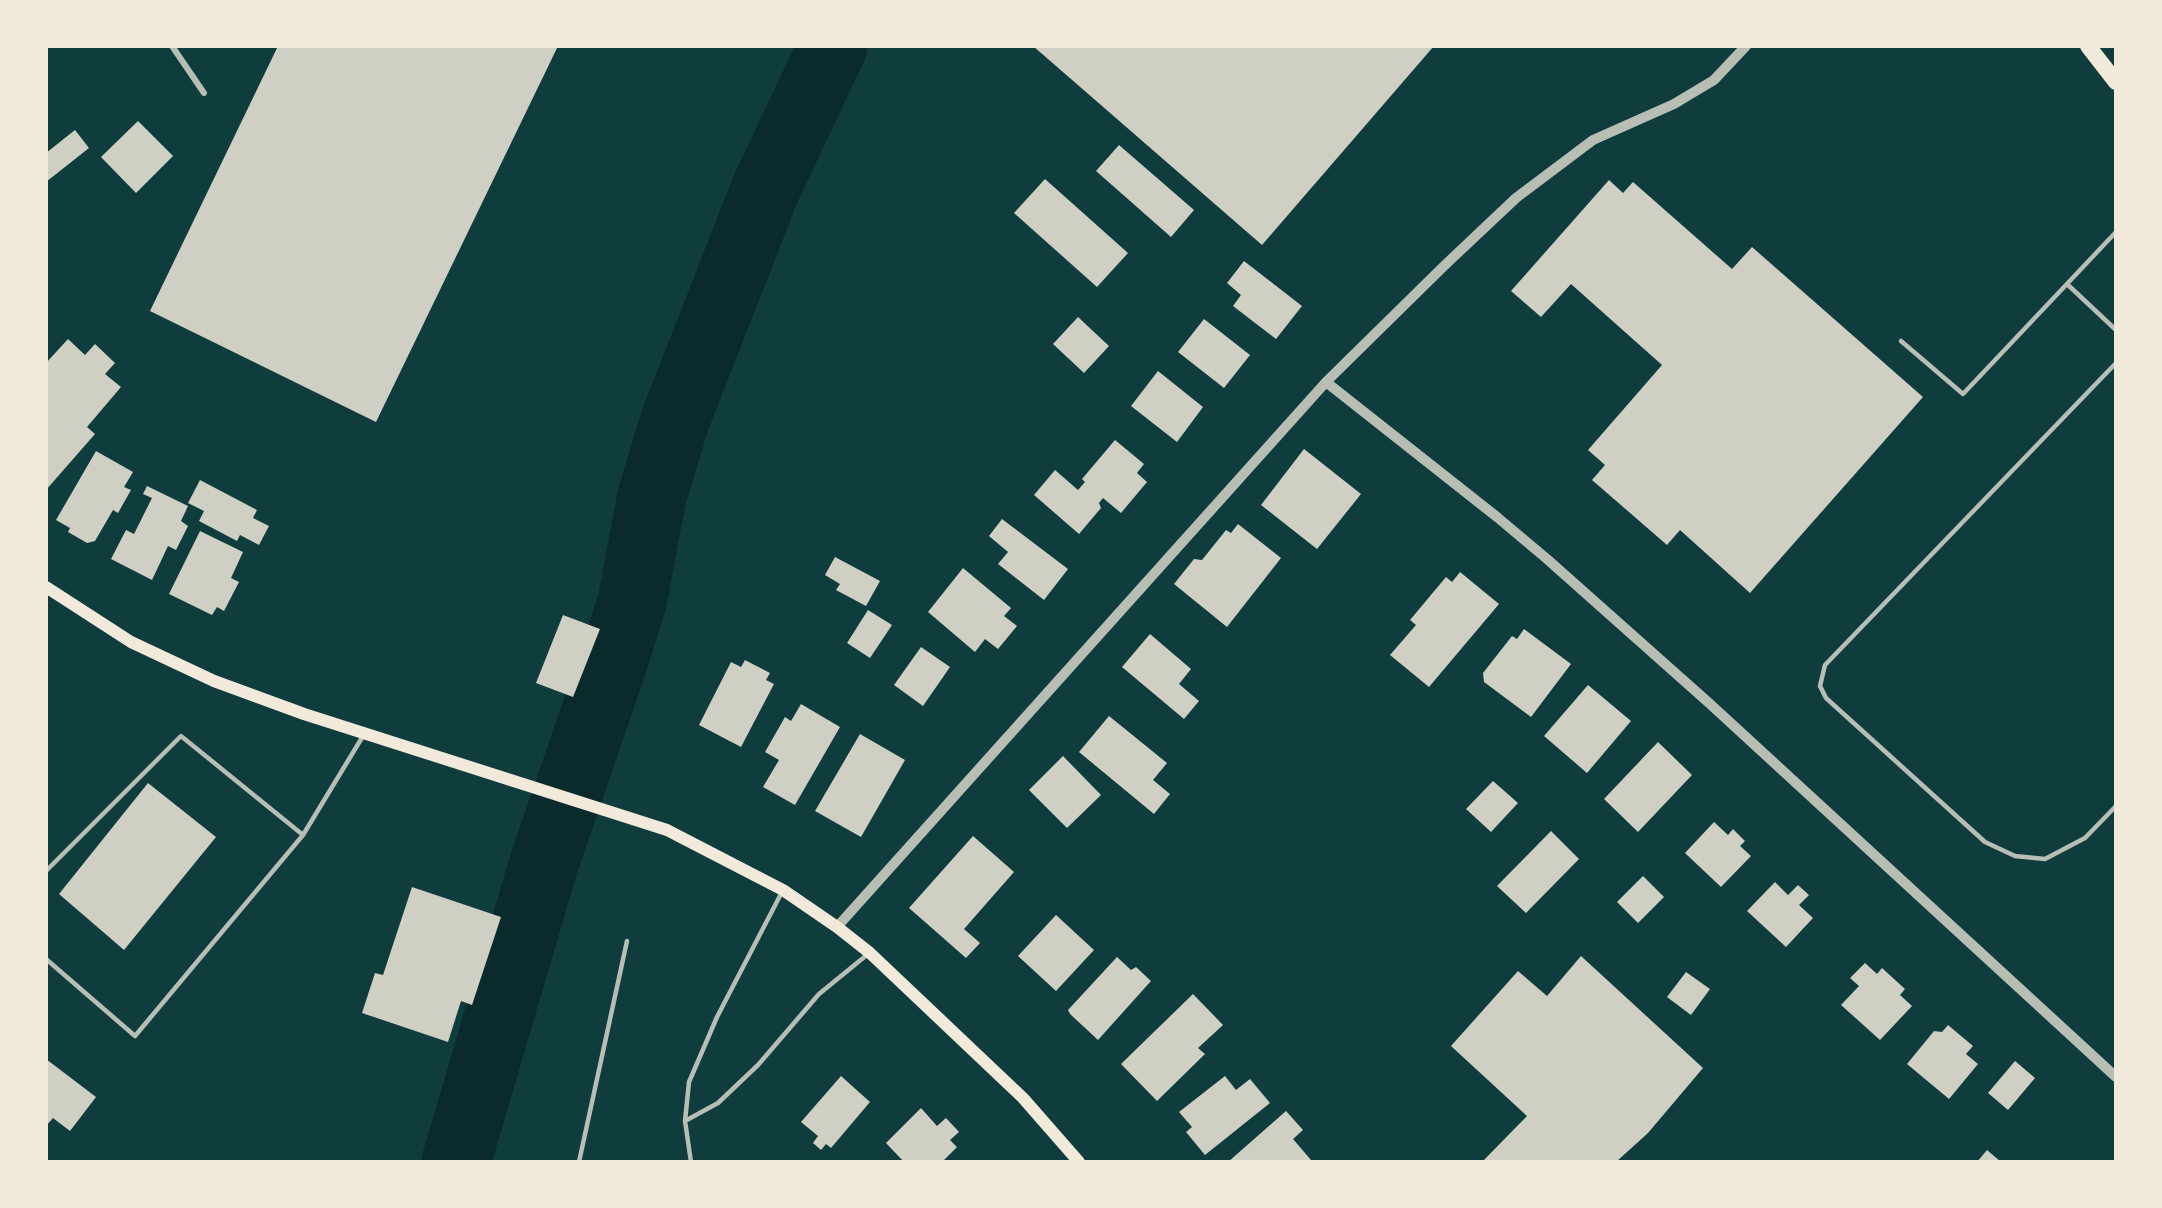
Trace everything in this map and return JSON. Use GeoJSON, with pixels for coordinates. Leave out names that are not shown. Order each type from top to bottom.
{"type":"FeatureCollection","features":[{"type":"Feature","properties":{"kind":"highway"},"geometry":{"type":"LineString","coordinates":[[2088,46],[2115,82]]}},
{"type":"Feature","properties":{"kind":"main road"},"geometry":{"type":"LineString","coordinates":[[46,587],[131,642],[214,681],[365,733],[667,830],[783,890],[870,953],[1023,1098],[1079,1161]]}},
{"type":"Feature","properties":{"kind":"street"},"geometry":{"type":"LineString","coordinates":[[172,46],[204,93]]}},
{"type":"Feature","properties":{"kind":"street"},"geometry":{"type":"LineString","coordinates":[[837,927],[1326,382],[1516,198],[1593,140],[1674,104],[1714,80],[1746,46]]}},
{"type":"Feature","properties":{"kind":"street"},"geometry":{"type":"LineString","coordinates":[[1326,382],[1547,559],[1708,703],[2115,1077]]}},
{"type":"Feature","properties":{"kind":"lane"},"geometry":{"type":"LineString","coordinates":[[1900,341],[1963,394],[2115,232]]}},
{"type":"Feature","properties":{"kind":"lane"},"geometry":{"type":"LineString","coordinates":[[2067,284],[2115,330]]}},
{"type":"Feature","properties":{"kind":"lane"},"geometry":{"type":"LineString","coordinates":[[2115,363],[1825,665],[1820,686],[1826,699],[1985,842],[2015,856],[2045,859],[2085,838],[2115,806]]}},
{"type":"Feature","properties":{"kind":"lane"},"geometry":{"type":"LineString","coordinates":[[46,959],[135,1036],[303,835],[365,733]]}},
{"type":"Feature","properties":{"kind":"lane"},"geometry":{"type":"LineString","coordinates":[[46,871],[181,736],[303,835]]}},
{"type":"Feature","properties":{"kind":"lane"},"geometry":{"type":"LineString","coordinates":[[691,1161],[685,1121],[689,1082],[717,1017],[783,890]]}},
{"type":"Feature","properties":{"kind":"lane"},"geometry":{"type":"LineString","coordinates":[[579,1161],[627,941]]}},
{"type":"Feature","properties":{"kind":"lane"},"geometry":{"type":"LineString","coordinates":[[685,1121],[718,1103],[758,1065],[819,994],[870,953]]}},
{"type":"Feature","properties":{"kind":"building"},"geometry":{"type":"Polygon","coordinates":[[[278,46],[558,46],[376,422],[150,311],[278,46]]]}},
{"type":"Feature","properties":{"kind":"building"},"geometry":{"type":"Polygon","coordinates":[[[1033,46],[1434,46],[1262,245],[1033,46]]]}},
{"type":"Feature","properties":{"kind":"building"},"geometry":{"type":"Polygon","coordinates":[[[138,121],[173,156],[136,193],[101,157],[138,121]]]}},
{"type":"Feature","properties":{"kind":"building"},"geometry":{"type":"Polygon","coordinates":[[[75,130],[89,148],[46,182],[46,153],[75,130]]]}},
{"type":"Feature","properties":{"kind":"building"},"geometry":{"type":"Polygon","coordinates":[[[1119,145],[1194,210],[1171,237],[1096,171],[1119,145]]]}},
{"type":"Feature","properties":{"kind":"building"},"geometry":{"type":"Polygon","coordinates":[[[1045,179],[1128,253],[1097,287],[1014,213],[1045,179]]]}},
{"type":"Feature","properties":{"kind":"building"},"geometry":{"type":"Polygon","coordinates":[[[1609,180],[1623,193],[1633,182],[1732,269],[1752,247],[1923,397],[1750,593],[1680,530],[1667,545],[1592,480],[1605,465],[1588,450],[1662,365],[1571,284],[1541,317],[1511,291],[1609,180]]]}},
{"type":"Feature","properties":{"kind":"building"},"geometry":{"type":"Polygon","coordinates":[[[1244,261],[1302,306],[1276,339],[1233,306],[1241,295],[1227,283],[1244,261]]]}},
{"type":"Feature","properties":{"kind":"building"},"geometry":{"type":"Polygon","coordinates":[[[1078,317],[1109,346],[1084,373],[1053,344],[1078,317]]]}},
{"type":"Feature","properties":{"kind":"building"},"geometry":{"type":"Polygon","coordinates":[[[1204,319],[1250,355],[1224,388],[1178,352],[1204,319]]]}},
{"type":"Feature","properties":{"kind":"building"},"geometry":{"type":"Polygon","coordinates":[[[68,339],[85,355],[95,344],[115,363],[105,374],[121,387],[87,427],[95,434],[46,490],[46,363],[68,339]]]}},
{"type":"Feature","properties":{"kind":"building"},"geometry":{"type":"Polygon","coordinates":[[[1158,371],[1203,407],[1177,442],[1131,406],[1158,371]]]}},
{"type":"Feature","properties":{"kind":"building"},"geometry":{"type":"Polygon","coordinates":[[[1115,440],[1144,464],[1137,473],[1147,482],[1121,513],[1103,498],[1099,503],[1101,508],[1079,534],[1034,495],[1055,470],[1078,490],[1085,482],[1082,479],[1115,440]]]}},
{"type":"Feature","properties":{"kind":"building"},"geometry":{"type":"Polygon","coordinates":[[[1304,449],[1361,494],[1317,549],[1261,505],[1304,449]]]}},
{"type":"Feature","properties":{"kind":"building"},"geometry":{"type":"Polygon","coordinates":[[[96,451],[133,472],[124,487],[131,490],[118,513],[113,510],[95,541],[87,543],[68,532],[70,528],[56,520],[96,451]]]}},
{"type":"Feature","properties":{"kind":"building"},"geometry":{"type":"Polygon","coordinates":[[[200,480],[257,510],[253,518],[269,526],[259,545],[240,535],[237,541],[199,521],[204,511],[188,503],[200,480]]]}},
{"type":"Feature","properties":{"kind":"building"},"geometry":{"type":"Polygon","coordinates":[[[147,486],[188,506],[181,521],[188,526],[176,550],[168,546],[152,580],[111,559],[126,530],[134,534],[152,498],[143,494],[147,486]]]}},
{"type":"Feature","properties":{"kind":"building"},"geometry":{"type":"Polygon","coordinates":[[[1002,519],[1068,569],[1044,600],[998,564],[1008,552],[989,536],[1002,519]]]}},
{"type":"Feature","properties":{"kind":"building"},"geometry":{"type":"Polygon","coordinates":[[[1238,524],[1281,558],[1227,627],[1174,584],[1194,559],[1202,560],[1226,530],[1231,533],[1238,524]]]}},
{"type":"Feature","properties":{"kind":"building"},"geometry":{"type":"Polygon","coordinates":[[[200,531],[243,552],[231,578],[239,582],[224,611],[217,607],[212,615],[169,594],[200,531]]]}},
{"type":"Feature","properties":{"kind":"building"},"geometry":{"type":"Polygon","coordinates":[[[835,557],[880,581],[866,606],[836,590],[840,584],[825,575],[835,557]]]}},
{"type":"Feature","properties":{"kind":"building"},"geometry":{"type":"Polygon","coordinates":[[[963,568],[1011,608],[1004,616],[1017,626],[998,649],[985,639],[975,652],[928,612],[963,568]]]}},
{"type":"Feature","properties":{"kind":"building"},"geometry":{"type":"Polygon","coordinates":[[[1460,572],[1499,604],[1429,687],[1390,655],[1416,625],[1410,620],[1446,577],[1452,582],[1460,572]]]}},
{"type":"Feature","properties":{"kind":"building"},"geometry":{"type":"Polygon","coordinates":[[[868,610],[892,625],[870,658],[847,643],[868,610]]]}},
{"type":"Feature","properties":{"kind":"building"},"geometry":{"type":"Polygon","coordinates":[[[563,615],[600,629],[573,697],[536,683],[563,615]]]}},
{"type":"Feature","properties":{"kind":"building"},"geometry":{"type":"Polygon","coordinates":[[[1524,629],[1571,664],[1531,717],[1484,682],[1483,673],[1512,636],[1517,639],[1524,629]]]}},
{"type":"Feature","properties":{"kind":"building"},"geometry":{"type":"Polygon","coordinates":[[[1150,634],[1191,669],[1179,684],[1199,701],[1184,719],[1122,667],[1150,634]]]}},
{"type":"Feature","properties":{"kind":"building"},"geometry":{"type":"Polygon","coordinates":[[[921,647],[950,667],[923,706],[894,685],[921,647]]]}},
{"type":"Feature","properties":{"kind":"building"},"geometry":{"type":"Polygon","coordinates":[[[745,660],[770,673],[766,680],[774,684],[741,747],[699,725],[731,662],[741,667],[745,660]]]}},
{"type":"Feature","properties":{"kind":"building"},"geometry":{"type":"Polygon","coordinates":[[[1588,685],[1631,721],[1587,773],[1544,736],[1588,685]]]}},
{"type":"Feature","properties":{"kind":"building"},"geometry":{"type":"Polygon","coordinates":[[[801,704],[840,727],[795,805],[763,787],[779,760],[765,752],[785,717],[791,721],[801,704]]]}},
{"type":"Feature","properties":{"kind":"building"},"geometry":{"type":"Polygon","coordinates":[[[1109,716],[1167,763],[1153,780],[1170,794],[1154,814],[1079,752],[1109,716]]]}},
{"type":"Feature","properties":{"kind":"building"},"geometry":{"type":"Polygon","coordinates":[[[860,734],[905,760],[861,837],[815,811],[860,734]]]}},
{"type":"Feature","properties":{"kind":"building"},"geometry":{"type":"Polygon","coordinates":[[[1658,742],[1692,775],[1638,832],[1604,799],[1658,742]]]}},
{"type":"Feature","properties":{"kind":"building"},"geometry":{"type":"Polygon","coordinates":[[[1063,756],[1101,795],[1067,828],[1029,790],[1063,756]]]}},
{"type":"Feature","properties":{"kind":"building"},"geometry":{"type":"Polygon","coordinates":[[[1493,781],[1518,803],[1491,832],[1466,809],[1493,781]]]}},
{"type":"Feature","properties":{"kind":"building"},"geometry":{"type":"Polygon","coordinates":[[[148,783],[216,837],[124,950],[59,894],[148,783]]]}},
{"type":"Feature","properties":{"kind":"building"},"geometry":{"type":"Polygon","coordinates":[[[1714,822],[1728,835],[1733,829],[1745,841],[1740,846],[1751,856],[1721,887],[1685,853],[1714,822]]]}},
{"type":"Feature","properties":{"kind":"building"},"geometry":{"type":"Polygon","coordinates":[[[1551,831],[1579,859],[1526,913],[1497,886],[1551,831]]]}},
{"type":"Feature","properties":{"kind":"building"},"geometry":{"type":"Polygon","coordinates":[[[973,836],[1014,872],[964,929],[980,943],[966,958],[909,908],[973,836]]]}},
{"type":"Feature","properties":{"kind":"building"},"geometry":{"type":"Polygon","coordinates":[[[1643,876],[1664,897],[1638,923],[1617,902],[1643,876]]]}},
{"type":"Feature","properties":{"kind":"building"},"geometry":{"type":"Polygon","coordinates":[[[1775,882],[1788,895],[1798,885],[1809,895],[1799,905],[1813,918],[1786,947],[1747,911],[1775,882]]]}},
{"type":"Feature","properties":{"kind":"building"},"geometry":{"type":"Polygon","coordinates":[[[412,887],[501,917],[472,1005],[461,1001],[448,1042],[362,1013],[375,973],[383,975],[412,887]]]}},
{"type":"Feature","properties":{"kind":"building"},"geometry":{"type":"Polygon","coordinates":[[[1056,915],[1094,950],[1056,991],[1018,956],[1056,915]]]}},
{"type":"Feature","properties":{"kind":"building"},"geometry":{"type":"Polygon","coordinates":[[[1581,956],[1703,1068],[1648,1133],[1616,1162],[1482,1162],[1527,1116],[1451,1046],[1518,971],[1547,996],[1581,956]]]}},
{"type":"Feature","properties":{"kind":"building"},"geometry":{"type":"Polygon","coordinates":[[[1117,957],[1131,970],[1136,967],[1151,981],[1098,1040],[1068,1010],[1117,957]]]}},
{"type":"Feature","properties":{"kind":"building"},"geometry":{"type":"Polygon","coordinates":[[[1865,963],[1877,974],[1882,968],[1905,989],[1900,995],[1912,1006],[1880,1040],[1841,1005],[1859,986],[1850,978],[1865,963]]]}},
{"type":"Feature","properties":{"kind":"building"},"geometry":{"type":"Polygon","coordinates":[[[1686,972],[1710,989],[1691,1015],[1667,997],[1686,972]]]}},
{"type":"Feature","properties":{"kind":"building"},"geometry":{"type":"Polygon","coordinates":[[[1193,994],[1223,1025],[1198,1048],[1205,1054],[1157,1101],[1121,1064],[1193,994]]]}},
{"type":"Feature","properties":{"kind":"building"},"geometry":{"type":"Polygon","coordinates":[[[1948,1025],[1973,1046],[1966,1054],[1978,1064],[1949,1099],[1907,1064],[1934,1031],[1942,1032],[1948,1025]]]}},
{"type":"Feature","properties":{"kind":"building"},"geometry":{"type":"Polygon","coordinates":[[[46,1059],[96,1097],[70,1131],[53,1118],[46,1126],[46,1059]]]}},
{"type":"Feature","properties":{"kind":"building"},"geometry":{"type":"Polygon","coordinates":[[[2015,1061],[2035,1078],[2008,1110],[1988,1093],[2015,1061]]]}},
{"type":"Feature","properties":{"kind":"building"},"geometry":{"type":"Polygon","coordinates":[[[841,1076],[870,1102],[831,1148],[826,1144],[821,1150],[813,1143],[818,1136],[801,1122],[841,1076]]]}},
{"type":"Feature","properties":{"kind":"building"},"geometry":{"type":"Polygon","coordinates":[[[1225,1076],[1236,1090],[1250,1079],[1270,1103],[1205,1155],[1186,1132],[1192,1127],[1179,1112],[1225,1076]]]}},
{"type":"Feature","properties":{"kind":"building"},"geometry":{"type":"Polygon","coordinates":[[[921,1108],[937,1126],[946,1118],[959,1132],[950,1140],[957,1147],[942,1162],[904,1162],[886,1143],[921,1108]]]}},
{"type":"Feature","properties":{"kind":"building"},"geometry":{"type":"Polygon","coordinates":[[[1286,1111],[1303,1130],[1293,1139],[1311,1160],[1309,1162],[1228,1162],[1286,1111]]]}},
{"type":"Feature","properties":{"kind":"building"},"geometry":{"type":"Polygon","coordinates":[[[1987,1150],[2001,1162],[1977,1162],[1987,1150]]]}},
{"type":"Feature","properties":{"kind":"waterway"},"geometry":{"type":"LineString","coordinates":[[456,1162],[544,863],[632,602],[652,496],[675,420],[766,188],[833,46]]}}]}
